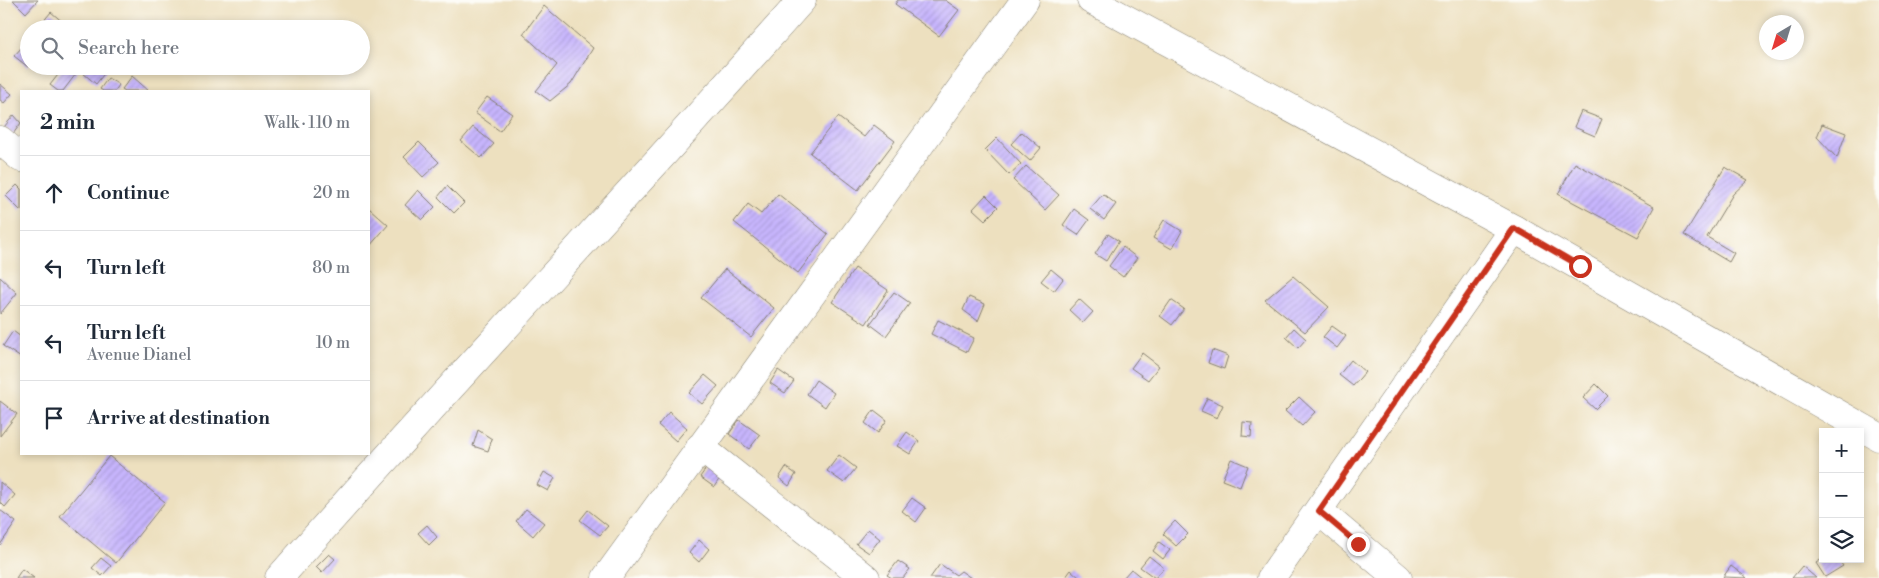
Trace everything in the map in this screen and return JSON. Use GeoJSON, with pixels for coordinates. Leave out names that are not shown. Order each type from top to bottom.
{"type":"FeatureCollection","features":[{"type":"Feature","properties":{"kind":"street"},"geometry":{"type":"LineString","coordinates":[[279,578],[374,459],[711,103],[802,0]]}},
{"type":"Feature","properties":{"kind":"street"},"geometry":{"type":"LineString","coordinates":[[606,578],[1025,0]]}},
{"type":"Feature","properties":{"kind":"street"},"geometry":{"type":"LineString","coordinates":[[1091,0],[1514,228],[1879,437]]}},
{"type":"Feature","properties":{"kind":"street"},"geometry":{"type":"LineString","coordinates":[[0,140],[20,157]]}},
{"type":"Feature","properties":{"kind":"street"},"geometry":{"type":"LineString","coordinates":[[1272,578],[1514,228]]}},
{"type":"Feature","properties":{"kind":"street"},"geometry":{"type":"LineString","coordinates":[[700,447],[866,578]]}},
{"type":"Feature","properties":{"kind":"street"},"geometry":{"type":"LineString","coordinates":[[1319,511],[1398,578]]}},
{"type":"Feature","properties":{"kind":"building"},"geometry":{"type":"Polygon","coordinates":[[[13,0],[38,0],[26,13],[13,0]]]}},
{"type":"Feature","properties":{"kind":"building"},"geometry":{"type":"Polygon","coordinates":[[[898,0],[945,0],[959,10],[939,36],[895,4],[898,0]]]}},
{"type":"Feature","properties":{"kind":"building"},"geometry":{"type":"Polygon","coordinates":[[[544,6],[593,48],[571,84],[550,101],[536,91],[557,65],[523,34],[544,6]]]}},
{"type":"Feature","properties":{"kind":"building"},"geometry":{"type":"Polygon","coordinates":[[[51,12],[60,20],[44,20],[51,12]]]}},
{"type":"Feature","properties":{"kind":"building"},"geometry":{"type":"Polygon","coordinates":[[[20,49],[20,61],[14,56],[20,49]]]}},
{"type":"Feature","properties":{"kind":"building"},"geometry":{"type":"Polygon","coordinates":[[[58,75],[75,75],[64,90],[57,90],[50,85],[58,75]]]}},
{"type":"Feature","properties":{"kind":"building"},"geometry":{"type":"Polygon","coordinates":[[[85,75],[103,75],[96,84],[85,75]]]}},
{"type":"Feature","properties":{"kind":"building"},"geometry":{"type":"Polygon","coordinates":[[[132,76],[148,90],[124,90],[122,89],[132,76]]]}},
{"type":"Feature","properties":{"kind":"building"},"geometry":{"type":"Polygon","coordinates":[[[108,78],[119,85],[116,90],[100,89],[108,78]]]}},
{"type":"Feature","properties":{"kind":"building"},"geometry":{"type":"Polygon","coordinates":[[[0,84],[12,94],[4,103],[0,100],[0,84]]]}},
{"type":"Feature","properties":{"kind":"building"},"geometry":{"type":"Polygon","coordinates":[[[487,97],[512,114],[500,131],[475,113],[487,97]]]}},
{"type":"Feature","properties":{"kind":"building"},"geometry":{"type":"Polygon","coordinates":[[[1581,111],[1602,119],[1595,136],[1574,127],[1581,111]]]}},
{"type":"Feature","properties":{"kind":"building"},"geometry":{"type":"Polygon","coordinates":[[[14,115],[20,122],[13,134],[4,127],[14,115]]]}},
{"type":"Feature","properties":{"kind":"building"},"geometry":{"type":"Polygon","coordinates":[[[838,117],[864,137],[874,125],[895,141],[858,190],[810,153],[838,117]]]}},
{"type":"Feature","properties":{"kind":"building"},"geometry":{"type":"Polygon","coordinates":[[[1822,124],[1846,133],[1837,158],[1817,137],[1822,124]]]}},
{"type":"Feature","properties":{"kind":"building"},"geometry":{"type":"Polygon","coordinates":[[[473,127],[494,144],[481,158],[461,141],[473,127]]]}},
{"type":"Feature","properties":{"kind":"building"},"geometry":{"type":"Polygon","coordinates":[[[1022,132],[1041,148],[1030,161],[1011,144],[1022,132]]]}},
{"type":"Feature","properties":{"kind":"building"},"geometry":{"type":"Polygon","coordinates":[[[997,138],[1021,164],[1009,175],[985,150],[997,138]]]}},
{"type":"Feature","properties":{"kind":"building"},"geometry":{"type":"Polygon","coordinates":[[[419,142],[439,162],[423,177],[404,157],[419,142]]]}},
{"type":"Feature","properties":{"kind":"building"},"geometry":{"type":"Polygon","coordinates":[[[1575,163],[1654,207],[1638,237],[1558,194],[1575,163]]]}},
{"type":"Feature","properties":{"kind":"building"},"geometry":{"type":"Polygon","coordinates":[[[1026,166],[1059,195],[1045,210],[1013,180],[1026,166]]]}},
{"type":"Feature","properties":{"kind":"building"},"geometry":{"type":"Polygon","coordinates":[[[1725,167],[1748,180],[1733,194],[1707,237],[1734,253],[1729,262],[1684,235],[1725,167]]]}},
{"type":"Feature","properties":{"kind":"building"},"geometry":{"type":"Polygon","coordinates":[[[17,185],[20,188],[20,210],[6,196],[17,185]]]}},
{"type":"Feature","properties":{"kind":"building"},"geometry":{"type":"Polygon","coordinates":[[[447,186],[464,203],[454,213],[438,197],[447,186]]]}},
{"type":"Feature","properties":{"kind":"building"},"geometry":{"type":"Polygon","coordinates":[[[418,190],[435,207],[422,220],[405,205],[418,190]]]}},
{"type":"Feature","properties":{"kind":"building"},"geometry":{"type":"Polygon","coordinates":[[[778,194],[828,234],[798,273],[734,222],[748,204],[761,214],[778,194]]]}},
{"type":"Feature","properties":{"kind":"building"},"geometry":{"type":"Polygon","coordinates":[[[1103,194],[1116,204],[1104,220],[1090,209],[1103,194]]]}},
{"type":"Feature","properties":{"kind":"building"},"geometry":{"type":"Polygon","coordinates":[[[986,195],[998,207],[985,220],[973,209],[986,195]]]}},
{"type":"Feature","properties":{"kind":"building"},"geometry":{"type":"Polygon","coordinates":[[[370,209],[388,225],[370,246],[370,209]]]}},
{"type":"Feature","properties":{"kind":"building"},"geometry":{"type":"Polygon","coordinates":[[[1074,209],[1089,220],[1078,235],[1063,225],[1074,209]]]}},
{"type":"Feature","properties":{"kind":"building"},"geometry":{"type":"Polygon","coordinates":[[[1164,220],[1182,231],[1172,249],[1153,238],[1164,220]]]}},
{"type":"Feature","properties":{"kind":"building"},"geometry":{"type":"Polygon","coordinates":[[[1108,234],[1119,241],[1106,261],[1095,254],[1108,234]]]}},
{"type":"Feature","properties":{"kind":"building"},"geometry":{"type":"Polygon","coordinates":[[[1123,247],[1137,258],[1123,277],[1109,266],[1123,247]]]}},
{"type":"Feature","properties":{"kind":"building"},"geometry":{"type":"Polygon","coordinates":[[[855,268],[888,290],[866,324],[832,302],[855,268]]]}},
{"type":"Feature","properties":{"kind":"building"},"geometry":{"type":"Polygon","coordinates":[[[725,269],[774,308],[751,337],[701,298],[725,269]]]}},
{"type":"Feature","properties":{"kind":"building"},"geometry":{"type":"Polygon","coordinates":[[[1051,269],[1063,279],[1054,291],[1041,281],[1051,269]]]}},
{"type":"Feature","properties":{"kind":"building"},"geometry":{"type":"Polygon","coordinates":[[[1293,276],[1329,307],[1305,332],[1265,300],[1293,276]]]}},
{"type":"Feature","properties":{"kind":"building"},"geometry":{"type":"Polygon","coordinates":[[[0,277],[17,293],[0,314],[0,277]]]}},
{"type":"Feature","properties":{"kind":"building"},"geometry":{"type":"Polygon","coordinates":[[[894,292],[910,303],[886,336],[870,324],[894,292]]]}},
{"type":"Feature","properties":{"kind":"building"},"geometry":{"type":"Polygon","coordinates":[[[969,297],[985,304],[978,321],[963,310],[969,297]]]}},
{"type":"Feature","properties":{"kind":"building"},"geometry":{"type":"Polygon","coordinates":[[[1079,299],[1093,312],[1083,323],[1069,310],[1079,299]]]}},
{"type":"Feature","properties":{"kind":"building"},"geometry":{"type":"Polygon","coordinates":[[[1171,300],[1184,309],[1172,325],[1160,316],[1171,300]]]}},
{"type":"Feature","properties":{"kind":"building"},"geometry":{"type":"Polygon","coordinates":[[[938,320],[974,338],[967,352],[931,334],[938,320]]]}},
{"type":"Feature","properties":{"kind":"building"},"geometry":{"type":"Polygon","coordinates":[[[1332,326],[1346,336],[1337,348],[1323,337],[1332,326]]]}},
{"type":"Feature","properties":{"kind":"building"},"geometry":{"type":"Polygon","coordinates":[[[1294,328],[1306,339],[1298,348],[1286,337],[1294,328]]]}},
{"type":"Feature","properties":{"kind":"building"},"geometry":{"type":"Polygon","coordinates":[[[13,331],[20,336],[20,357],[3,346],[13,331]]]}},
{"type":"Feature","properties":{"kind":"building"},"geometry":{"type":"Polygon","coordinates":[[[1212,350],[1228,356],[1224,369],[1208,363],[1212,350]]]}},
{"type":"Feature","properties":{"kind":"building"},"geometry":{"type":"Polygon","coordinates":[[[1142,353],[1159,366],[1148,380],[1131,368],[1142,353]]]}},
{"type":"Feature","properties":{"kind":"building"},"geometry":{"type":"Polygon","coordinates":[[[1351,360],[1365,372],[1353,386],[1339,375],[1351,360]]]}},
{"type":"Feature","properties":{"kind":"building"},"geometry":{"type":"Polygon","coordinates":[[[778,370],[794,381],[785,393],[770,383],[778,370]]]}},
{"type":"Feature","properties":{"kind":"building"},"geometry":{"type":"Polygon","coordinates":[[[705,375],[718,386],[702,404],[689,393],[705,375]]]}},
{"type":"Feature","properties":{"kind":"building"},"geometry":{"type":"Polygon","coordinates":[[[816,380],[834,393],[825,407],[807,394],[816,380]]]}},
{"type":"Feature","properties":{"kind":"building"},"geometry":{"type":"Polygon","coordinates":[[[1596,384],[1608,396],[1595,409],[1583,398],[1596,384]]]}},
{"type":"Feature","properties":{"kind":"building"},"geometry":{"type":"Polygon","coordinates":[[[1299,397],[1315,412],[1302,426],[1285,411],[1299,397]]]}},
{"type":"Feature","properties":{"kind":"building"},"geometry":{"type":"Polygon","coordinates":[[[1207,398],[1223,405],[1217,418],[1201,411],[1207,398]]]}},
{"type":"Feature","properties":{"kind":"building"},"geometry":{"type":"Polygon","coordinates":[[[0,401],[17,414],[0,436],[0,401]]]}},
{"type":"Feature","properties":{"kind":"building"},"geometry":{"type":"Polygon","coordinates":[[[874,410],[887,420],[878,433],[865,423],[874,410]]]}},
{"type":"Feature","properties":{"kind":"building"},"geometry":{"type":"Polygon","coordinates":[[[669,412],[687,428],[676,441],[658,425],[669,412]]]}},
{"type":"Feature","properties":{"kind":"building"},"geometry":{"type":"Polygon","coordinates":[[[739,420],[760,435],[749,449],[729,434],[739,420]]]}},
{"type":"Feature","properties":{"kind":"building"},"geometry":{"type":"Polygon","coordinates":[[[1243,422],[1252,423],[1251,437],[1242,436],[1243,422]]]}},
{"type":"Feature","properties":{"kind":"building"},"geometry":{"type":"Polygon","coordinates":[[[478,430],[492,439],[488,451],[473,446],[478,430]]]}},
{"type":"Feature","properties":{"kind":"building"},"geometry":{"type":"Polygon","coordinates":[[[907,432],[919,441],[910,454],[897,446],[907,432]]]}},
{"type":"Feature","properties":{"kind":"building"},"geometry":{"type":"Polygon","coordinates":[[[839,455],[856,468],[844,483],[827,471],[839,455]]]}},
{"type":"Feature","properties":{"kind":"building"},"geometry":{"type":"Polygon","coordinates":[[[109,456],[165,502],[116,563],[60,516],[109,456]]]}},
{"type":"Feature","properties":{"kind":"building"},"geometry":{"type":"Polygon","coordinates":[[[1231,459],[1248,466],[1240,487],[1222,480],[1231,459]]]}},
{"type":"Feature","properties":{"kind":"building"},"geometry":{"type":"Polygon","coordinates":[[[710,463],[724,472],[714,487],[700,477],[710,463]]]}},
{"type":"Feature","properties":{"kind":"building"},"geometry":{"type":"Polygon","coordinates":[[[786,467],[796,474],[789,486],[779,478],[786,467]]]}},
{"type":"Feature","properties":{"kind":"building"},"geometry":{"type":"Polygon","coordinates":[[[544,472],[555,478],[548,491],[537,485],[544,472]]]}},
{"type":"Feature","properties":{"kind":"building"},"geometry":{"type":"Polygon","coordinates":[[[0,482],[15,495],[5,507],[0,502],[0,482]]]}},
{"type":"Feature","properties":{"kind":"building"},"geometry":{"type":"Polygon","coordinates":[[[912,498],[926,508],[916,522],[902,511],[912,498]]]}},
{"type":"Feature","properties":{"kind":"building"},"geometry":{"type":"Polygon","coordinates":[[[526,509],[544,523],[533,536],[516,521],[526,509]]]}},
{"type":"Feature","properties":{"kind":"building"},"geometry":{"type":"Polygon","coordinates":[[[0,510],[16,522],[0,545],[0,510]]]}},
{"type":"Feature","properties":{"kind":"building"},"geometry":{"type":"Polygon","coordinates":[[[588,510],[608,526],[600,535],[580,520],[588,510]]]}},
{"type":"Feature","properties":{"kind":"building"},"geometry":{"type":"Polygon","coordinates":[[[1175,521],[1188,534],[1176,546],[1163,534],[1175,521]]]}},
{"type":"Feature","properties":{"kind":"building"},"geometry":{"type":"Polygon","coordinates":[[[427,525],[437,537],[429,545],[418,533],[427,525]]]}},
{"type":"Feature","properties":{"kind":"building"},"geometry":{"type":"Polygon","coordinates":[[[868,529],[880,539],[869,553],[856,544],[868,529]]]}},
{"type":"Feature","properties":{"kind":"building"},"geometry":{"type":"Polygon","coordinates":[[[699,540],[709,549],[699,562],[689,553],[699,540]]]}},
{"type":"Feature","properties":{"kind":"building"},"geometry":{"type":"Polygon","coordinates":[[[1159,542],[1170,550],[1163,559],[1153,551],[1159,542]]]}},
{"type":"Feature","properties":{"kind":"building"},"geometry":{"type":"Polygon","coordinates":[[[329,554],[335,559],[322,573],[316,567],[329,554]]]}},
{"type":"Feature","properties":{"kind":"building"},"geometry":{"type":"Polygon","coordinates":[[[1149,556],[1164,568],[1155,578],[1140,567],[1149,556]]]}},
{"type":"Feature","properties":{"kind":"building"},"geometry":{"type":"Polygon","coordinates":[[[101,558],[111,566],[102,576],[92,568],[101,558]]]}},
{"type":"Feature","properties":{"kind":"building"},"geometry":{"type":"Polygon","coordinates":[[[898,561],[910,569],[903,578],[892,578],[887,575],[898,561]]]}},
{"type":"Feature","properties":{"kind":"building"},"geometry":{"type":"Polygon","coordinates":[[[1819,561],[1819,563],[1841,563],[1843,566],[1825,577],[1816,563],[1819,561]]]}},
{"type":"Feature","properties":{"kind":"building"},"geometry":{"type":"Polygon","coordinates":[[[940,564],[956,575],[961,571],[971,578],[930,578],[940,564]]]}},
{"type":"Feature","properties":{"kind":"building"},"geometry":{"type":"Polygon","coordinates":[[[1731,566],[1747,578],[1723,577],[1731,566]]]}},
{"type":"Feature","properties":{"kind":"building"},"geometry":{"type":"Polygon","coordinates":[[[1802,566],[1816,578],[1792,578],[1802,566]]]}},
{"type":"Feature","properties":{"kind":"building"},"geometry":{"type":"Polygon","coordinates":[[[22,569],[34,578],[16,578],[22,569]]]}},
{"type":"Feature","properties":{"kind":"building"},"geometry":{"type":"Polygon","coordinates":[[[1131,569],[1142,578],[1123,578],[1131,569]]]}},
{"type":"Feature","properties":{"kind":"building"},"geometry":{"type":"Polygon","coordinates":[[[1071,570],[1080,578],[1065,578],[1071,570]]]}},
{"type":"Feature","properties":{"kind":"route"},"geometry":{"type":"LineString","coordinates":[[1358,544],[1319,511],[1514,228],[1580,266]]}}]}
